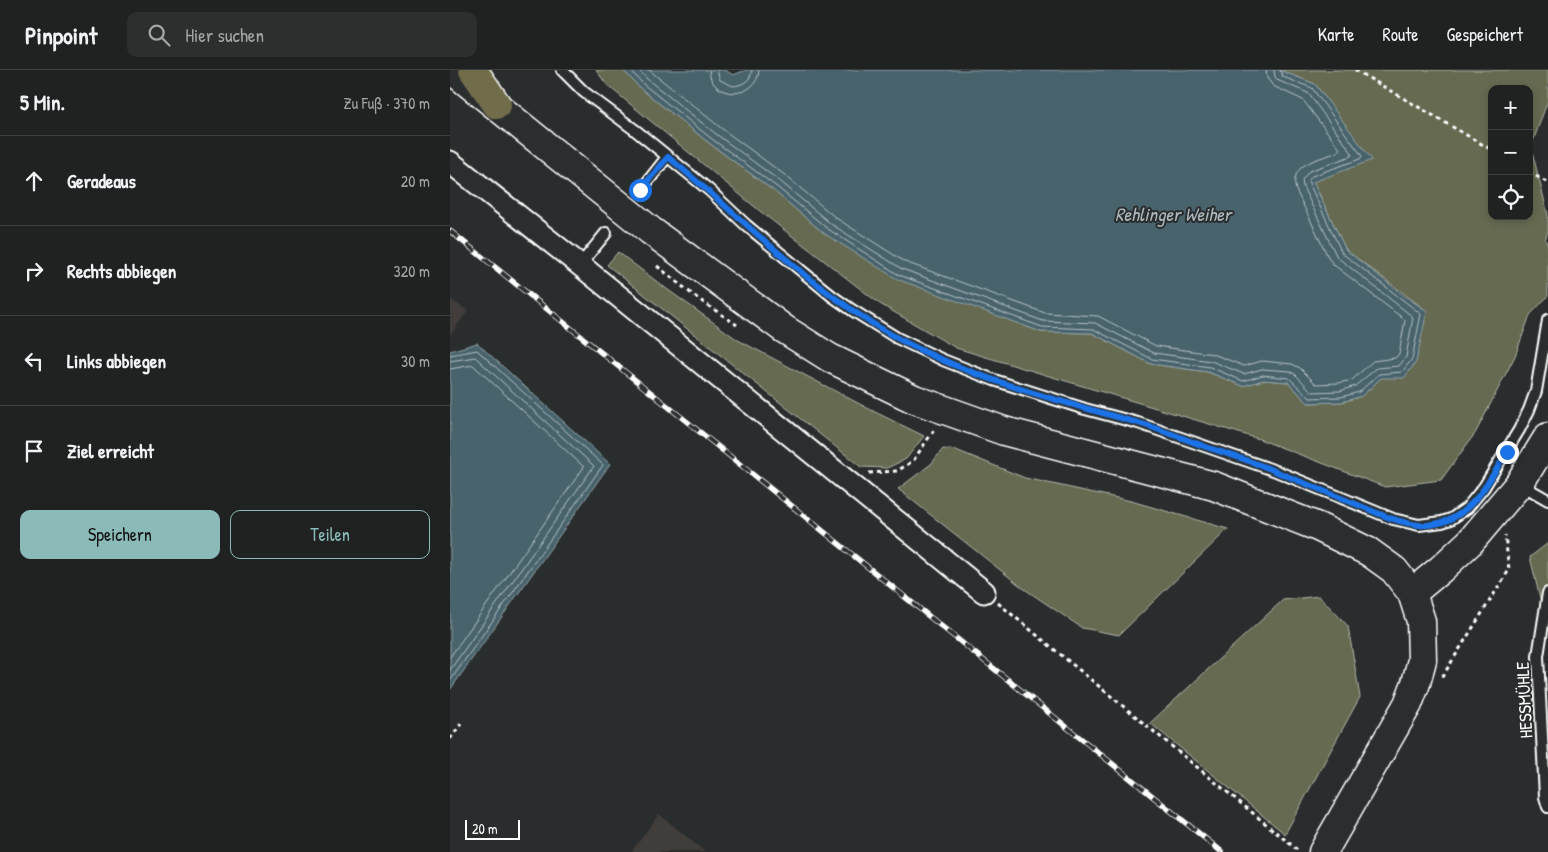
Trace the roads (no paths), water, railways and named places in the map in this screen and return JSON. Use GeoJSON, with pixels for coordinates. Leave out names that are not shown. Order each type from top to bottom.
{"type":"FeatureCollection","features":[{"type":"Feature","properties":{"kind":"highway"},"geometry":{"type":"LineString","coordinates":[[472,70],[497,105]]}},
{"type":"Feature","properties":{"kind":"main road"},"geometry":{"type":"LineString","coordinates":[[452,70],[680,252],[784,330],[830,358],[914,399],[1004,432],[1214,486],[1318,527],[1369,552],[1394,570],[1412,593],[1421,621],[1422,660],[1408,704],[1323,852]]}},
{"type":"Feature","properties":{"kind":"main road"},"geometry":{"type":"LineString","coordinates":[[1412,593],[1470,542],[1519,484],[1548,436]]}},
{"type":"Feature","properties":{"kind":"street"},"geometry":{"type":"LineString","coordinates":[[450,162],[984,592]]}},
{"type":"Feature","properties":{"kind":"lane"},"geometry":{"type":"LineString","coordinates":[[562,70],[584,92],[668,157],[832,296],[878,326],[916,347],[994,380],[1085,409],[1147,426],[1276,471],[1393,519],[1419,525],[1452,519],[1484,487],[1507,452],[1529,410],[1536,391],[1548,320]]}},
{"type":"Feature","properties":{"kind":"lane"},"geometry":{"type":"LineString","coordinates":[[640,190],[668,157]]}},
{"type":"Feature","properties":{"kind":"lane"},"geometry":{"type":"LineString","coordinates":[[580,265],[606,233]]}},
{"type":"Feature","properties":{"kind":"lane"},"geometry":{"type":"LineString","coordinates":[[1519,484],[1548,500]]}},
{"type":"Feature","properties":{"kind":"lane","name":"HESSMÜHLE"},"geometry":{"type":"LineString","coordinates":[[1548,593],[1538,656],[1545,797],[1548,807]]}},
{"type":"Feature","properties":{"kind":"water","name":"Rehlinger Weiher"},"geometry":{"type":"Polygon","coordinates":[[[623,70],[725,70],[733,75],[746,70],[1279,70],[1315,84],[1372,160],[1313,182],[1346,250],[1403,295],[1427,311],[1416,362],[1404,378],[1381,378],[1362,396],[1342,402],[1308,403],[1288,382],[1263,380],[1243,386],[1208,372],[1151,364],[1092,333],[1041,332],[897,279],[825,234],[774,191],[709,143],[640,88],[623,70]]]}},
{"type":"Feature","properties":{"kind":"water"},"geometry":{"type":"Polygon","coordinates":[[[477,343],[610,464],[450,690],[450,351],[477,343]]]}},
{"type":"Feature","properties":{"kind":"railway"},"geometry":{"type":"LineString","coordinates":[[450,231],[1222,852]]}}]}
